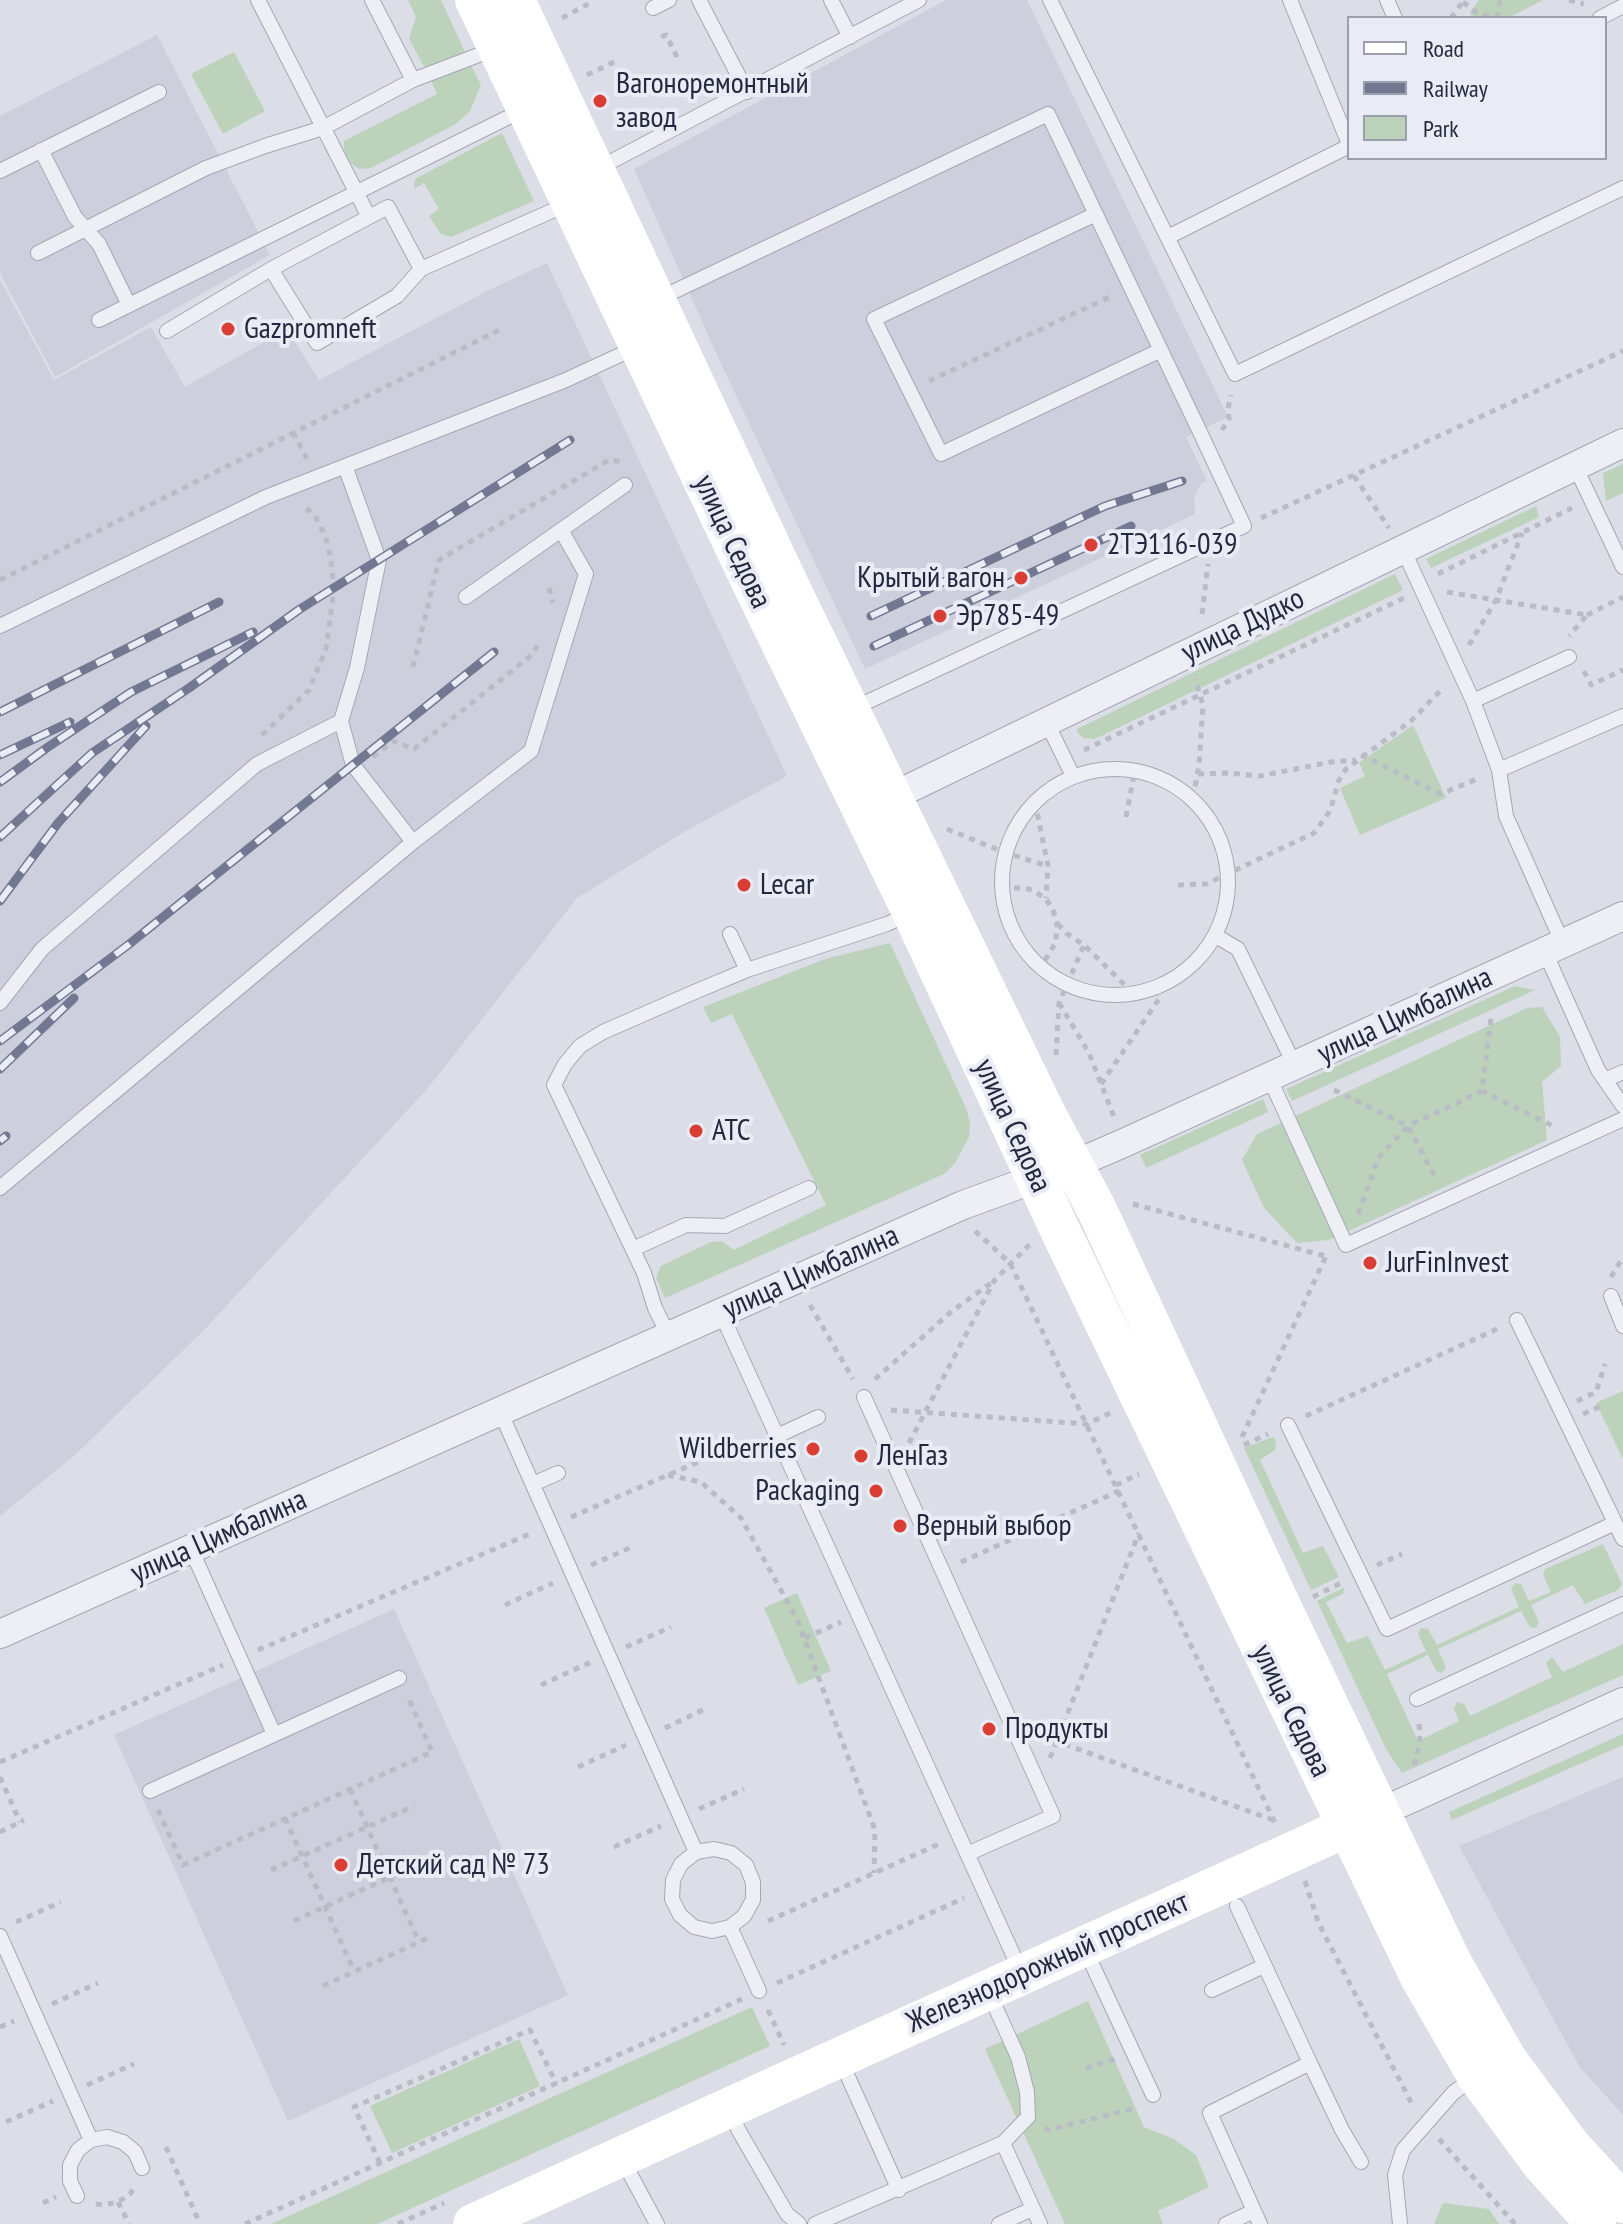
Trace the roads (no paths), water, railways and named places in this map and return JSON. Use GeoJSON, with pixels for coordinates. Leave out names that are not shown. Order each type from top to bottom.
{"type":"FeatureCollection","features":[{"type":"Feature","properties":{"kind":"main road","name":"улица Седова"},"geometry":{"type":"LineString","coordinates":[[475,0],[571,202],[648,323],[850,710],[912,912],[1035,1178],[1363,1820],[1451,1961],[1506,2058],[1570,2145],[1623,2203]]}},
{"type":"Feature","properties":{"kind":"main road","name":"улица Седова"},"geometry":{"type":"LineString","coordinates":[[515,0],[596,170],[648,323],[878,803],[1097,1210],[1363,1820],[1421,1979],[1477,2076],[1542,2164],[1596,2224]]}},
{"type":"Feature","properties":{"kind":"main road","name":"Железнодорожный проспект"},"geometry":{"type":"LineString","coordinates":[[473,2224],[1363,1820]]}},
{"type":"Feature","properties":{"kind":"street","name":"улица Дудко"},"geometry":{"type":"LineString","coordinates":[[878,803],[1623,443]]}},
{"type":"Feature","properties":{"kind":"street","name":"улица Цимбалина"},"geometry":{"type":"LineString","coordinates":[[0,1634],[963,1205],[1073,1165],[1623,916]]}},
{"type":"Feature","properties":{"kind":"street","name":"Железнодорожный проспект"},"geometry":{"type":"LineString","coordinates":[[1363,1820],[1623,1702]]}},
{"type":"Feature","properties":{"kind":"lane"},"geometry":{"type":"LineString","coordinates":[[258,0],[369,217]]}},
{"type":"Feature","properties":{"kind":"lane"},"geometry":{"type":"LineString","coordinates":[[372,0],[413,80]]}},
{"type":"Feature","properties":{"kind":"lane"},"geometry":{"type":"LineString","coordinates":[[653,8],[669,0]]}},
{"type":"Feature","properties":{"kind":"lane"},"geometry":{"type":"LineString","coordinates":[[699,0],[747,92]]}},
{"type":"Feature","properties":{"kind":"lane"},"geometry":{"type":"LineString","coordinates":[[831,0],[850,37]]}},
{"type":"Feature","properties":{"kind":"lane"},"geometry":{"type":"LineString","coordinates":[[596,170],[919,0]]}},
{"type":"Feature","properties":{"kind":"lane"},"geometry":{"type":"LineString","coordinates":[[1050,0],[1235,374],[1623,188]]}},
{"type":"Feature","properties":{"kind":"lane"},"geometry":{"type":"LineString","coordinates":[[1290,0],[1347,140]]}},
{"type":"Feature","properties":{"kind":"lane"},"geometry":{"type":"LineString","coordinates":[[1604,16],[1623,6]]}},
{"type":"Feature","properties":{"kind":"lane"},"geometry":{"type":"LineString","coordinates":[[38,253],[206,168],[323,128],[413,80],[497,47]]}},
{"type":"Feature","properties":{"kind":"lane"},"geometry":{"type":"LineString","coordinates":[[0,171],[159,92]]}},
{"type":"Feature","properties":{"kind":"lane"},"geometry":{"type":"LineString","coordinates":[[99,320],[526,108]]}},
{"type":"Feature","properties":{"kind":"lane"},"geometry":{"type":"LineString","coordinates":[[0,626],[252,504],[566,380],[648,323],[1048,114],[1244,526],[850,710]]}},
{"type":"Feature","properties":{"kind":"lane"},"geometry":{"type":"LineString","coordinates":[[1168,237],[1347,146]]}},
{"type":"Feature","properties":{"kind":"lane"},"geometry":{"type":"LineString","coordinates":[[41,150],[75,217],[99,244],[129,305]]}},
{"type":"Feature","properties":{"kind":"lane"},"geometry":{"type":"LineString","coordinates":[[271,269],[317,343],[397,296],[421,269],[571,202]]}},
{"type":"Feature","properties":{"kind":"lane"},"geometry":{"type":"LineString","coordinates":[[167,331],[271,269],[388,207],[421,269]]}},
{"type":"Feature","properties":{"kind":"lane"},"geometry":{"type":"LineString","coordinates":[[1096,214],[874,319],[941,454],[1161,350]]}},
{"type":"Feature","properties":{"kind":"lane"},"geometry":{"type":"LineString","coordinates":[[273,234],[286,261]]}},
{"type":"Feature","properties":{"kind":"lane"},"geometry":{"type":"LineString","coordinates":[[345,466],[379,560],[357,668],[341,721],[353,765],[413,842]]}},
{"type":"Feature","properties":{"kind":"lane"},"geometry":{"type":"LineString","coordinates":[[1575,466],[1623,567]]}},
{"type":"Feature","properties":{"kind":"lane"},"geometry":{"type":"LineString","coordinates":[[466,597],[625,485]]}},
{"type":"Feature","properties":{"kind":"lane"},"geometry":{"type":"LineString","coordinates":[[0,1188],[413,842],[531,751],[586,574],[561,530]]}},
{"type":"Feature","properties":{"kind":"lane"},"geometry":{"type":"LineString","coordinates":[[1403,549],[1473,701],[1506,816],[1598,1070],[1623,1106]]}},
{"type":"Feature","properties":{"kind":"lane"},"geometry":{"type":"LineString","coordinates":[[1473,701],[1569,657]]}},
{"type":"Feature","properties":{"kind":"lane"},"geometry":{"type":"LineString","coordinates":[[1494,772],[1623,716]]}},
{"type":"Feature","properties":{"kind":"lane"},"geometry":{"type":"LineString","coordinates":[[0,1003],[42,949],[257,764],[341,721]]}},
{"type":"Feature","properties":{"kind":"lane"},"geometry":{"type":"LineString","coordinates":[[1046,721],[1073,776]]}},
{"type":"Feature","properties":{"kind":"lane"},"geometry":{"type":"LineString","coordinates":[[1096,769],[1135,769],[1171,781],[1193,798],[1230,875],[1229,896],[1216,936],[1183,973],[1160,986],[1133,993],[1110,994],[1087,991],[1066,983],[1041,967],[1020,943],[1006,910],[1002,888],[1006,853],[1014,830],[1035,802],[1052,787],[1073,776],[1096,769]]}},
{"type":"Feature","properties":{"kind":"lane"},"geometry":{"type":"LineString","coordinates":[[669,1336],[633,1249],[554,1085],[565,1064],[580,1046],[603,1032],[747,970],[887,924],[912,912]]}},
{"type":"Feature","properties":{"kind":"lane"},"geometry":{"type":"LineString","coordinates":[[730,934],[747,970]]}},
{"type":"Feature","properties":{"kind":"lane"},"geometry":{"type":"LineString","coordinates":[[1216,936],[1238,949],[1295,1066]]}},
{"type":"Feature","properties":{"kind":"lane"},"geometry":{"type":"LineString","coordinates":[[1605,1080],[1623,1072]]}},
{"type":"Feature","properties":{"kind":"lane"},"geometry":{"type":"LineString","coordinates":[[1269,1077],[1346,1245],[1623,1119]]}},
{"type":"Feature","properties":{"kind":"lane"},"geometry":{"type":"LineString","coordinates":[[633,1249],[686,1225],[725,1226],[809,1188]]}},
{"type":"Feature","properties":{"kind":"lane"},"geometry":{"type":"LineString","coordinates":[[1611,1296],[1623,1326]]}},
{"type":"Feature","properties":{"kind":"lane"},"geometry":{"type":"LineString","coordinates":[[721,1313],[983,1890],[1027,2092],[1028,2117],[1003,2143],[815,2224]]}},
{"type":"Feature","properties":{"kind":"lane"},"geometry":{"type":"LineString","coordinates":[[1517,1320],[1623,1539]]}},
{"type":"Feature","properties":{"kind":"lane"},"geometry":{"type":"LineString","coordinates":[[867,1403],[1053,1816],[967,1854]]}},
{"type":"Feature","properties":{"kind":"lane"},"geometry":{"type":"LineString","coordinates":[[500,1411],[696,1852]]}},
{"type":"Feature","properties":{"kind":"lane"},"geometry":{"type":"LineString","coordinates":[[777,1436],[818,1417]]}},
{"type":"Feature","properties":{"kind":"lane"},"geometry":{"type":"LineString","coordinates":[[1288,1425],[1387,1629],[1615,1523]]}},
{"type":"Feature","properties":{"kind":"lane"},"geometry":{"type":"LineString","coordinates":[[533,1484],[558,1473]]}},
{"type":"Feature","properties":{"kind":"lane"},"geometry":{"type":"LineString","coordinates":[[191,1549],[274,1734]]}},
{"type":"Feature","properties":{"kind":"lane"},"geometry":{"type":"LineString","coordinates":[[1417,1699],[1623,1604]]}},
{"type":"Feature","properties":{"kind":"lane"},"geometry":{"type":"LineString","coordinates":[[150,1791],[399,1678]]}},
{"type":"Feature","properties":{"kind":"lane"},"geometry":{"type":"LineString","coordinates":[[714,1849],[731,1853],[746,1865],[753,1882],[753,1900],[732,1932],[694,1927],[680,1915],[672,1899],[673,1880],[681,1864],[696,1852],[714,1849]]}},
{"type":"Feature","properties":{"kind":"lane"},"geometry":{"type":"LineString","coordinates":[[1237,1906],[1342,2130],[1361,2162]]}},
{"type":"Feature","properties":{"kind":"lane"},"geometry":{"type":"LineString","coordinates":[[732,1932],[759,1991]]}},
{"type":"Feature","properties":{"kind":"lane"},"geometry":{"type":"LineString","coordinates":[[0,1936],[91,2140]]}},
{"type":"Feature","properties":{"kind":"lane"},"geometry":{"type":"LineString","coordinates":[[1084,1947],[1153,2095]]}},
{"type":"Feature","properties":{"kind":"lane"},"geometry":{"type":"LineString","coordinates":[[1212,1990],[1264,1966]]}},
{"type":"Feature","properties":{"kind":"lane"},"geometry":{"type":"LineString","coordinates":[[839,2058],[899,2190]]}},
{"type":"Feature","properties":{"kind":"lane"},"geometry":{"type":"LineString","coordinates":[[1226,2224],[1257,2217],[1210,2113],[1310,2063]]}},
{"type":"Feature","properties":{"kind":"lane"},"geometry":{"type":"LineString","coordinates":[[1400,2224],[1395,2175],[1403,2150],[1453,2093],[1477,2076]]}},
{"type":"Feature","properties":{"kind":"lane"},"geometry":{"type":"LineString","coordinates":[[729,2108],[787,2214],[799,2224]]}},
{"type":"Feature","properties":{"kind":"lane"},"geometry":{"type":"LineString","coordinates":[[77,2196],[70,2181],[70,2165],[78,2150],[91,2140],[107,2137],[123,2142],[135,2152],[142,2168]]}},
{"type":"Feature","properties":{"kind":"lane"},"geometry":{"type":"LineString","coordinates":[[1003,2143],[1040,2224]]}},
{"type":"Feature","properties":{"kind":"lane"},"geometry":{"type":"LineString","coordinates":[[620,2157],[657,2224]]}},
{"type":"Feature","properties":{"kind":"lane"},"geometry":{"type":"LineString","coordinates":[[999,2224],[1032,2209]]}},
{"type":"Feature","properties":{"kind":"railway"},"geometry":{"type":"LineString","coordinates":[[0,837],[92,753],[300,609],[570,440]]}},
{"type":"Feature","properties":{"kind":"railway"},"geometry":{"type":"LineString","coordinates":[[871,616],[1105,506],[1182,481]]}},
{"type":"Feature","properties":{"kind":"railway"},"geometry":{"type":"LineString","coordinates":[[874,646],[1131,526]]}},
{"type":"Feature","properties":{"kind":"railway"},"geometry":{"type":"LineString","coordinates":[[0,712],[219,602]]}},
{"type":"Feature","properties":{"kind":"railway"},"geometry":{"type":"LineString","coordinates":[[0,782],[131,692],[253,632]]}},
{"type":"Feature","properties":{"kind":"railway"},"geometry":{"type":"LineString","coordinates":[[0,1041],[128,945],[494,652]]}},
{"type":"Feature","properties":{"kind":"railway"},"geometry":{"type":"LineString","coordinates":[[0,755],[70,722]]}},
{"type":"Feature","properties":{"kind":"railway"},"geometry":{"type":"LineString","coordinates":[[0,901],[58,823],[146,726]]}},
{"type":"Feature","properties":{"kind":"railway"},"geometry":{"type":"LineString","coordinates":[[0,1069],[74,998]]}},
{"type":"Feature","properties":{"kind":"railway"},"geometry":{"type":"LineString","coordinates":[[0,1141],[6,1136]]}},
{"type":"Feature","properties":{"kind":"place","name":"Вагоноремонтный завод"},"geometry":{"type":"Point","coordinates":[600,101]}},
{"type":"Feature","properties":{"kind":"place","name":"Gazpromneft"},"geometry":{"type":"Point","coordinates":[228,329]}},
{"type":"Feature","properties":{"kind":"place","name":"2ТЭ116-039"},"geometry":{"type":"Point","coordinates":[1091,545]}},
{"type":"Feature","properties":{"kind":"place","name":"Крытый вагон"},"geometry":{"type":"Point","coordinates":[1021,578]}},
{"type":"Feature","properties":{"kind":"place","name":"Эр785-49"},"geometry":{"type":"Point","coordinates":[940,616]}},
{"type":"Feature","properties":{"kind":"place","name":"Lecar"},"geometry":{"type":"Point","coordinates":[744,885]}},
{"type":"Feature","properties":{"kind":"place","name":"АТС"},"geometry":{"type":"Point","coordinates":[696,1131]}},
{"type":"Feature","properties":{"kind":"place","name":"JurFinInvest"},"geometry":{"type":"Point","coordinates":[1370,1263]}},
{"type":"Feature","properties":{"kind":"place","name":"Wildberries"},"geometry":{"type":"Point","coordinates":[813,1449]}},
{"type":"Feature","properties":{"kind":"place","name":"ЛенГаз"},"geometry":{"type":"Point","coordinates":[861,1456]}},
{"type":"Feature","properties":{"kind":"place","name":"Packaging"},"geometry":{"type":"Point","coordinates":[876,1491]}},
{"type":"Feature","properties":{"kind":"place","name":"Верный выбор"},"geometry":{"type":"Point","coordinates":[900,1526]}},
{"type":"Feature","properties":{"kind":"place","name":"Продукты"},"geometry":{"type":"Point","coordinates":[989,1729]}},
{"type":"Feature","properties":{"kind":"place","name":"Детский сад № 73"},"geometry":{"type":"Point","coordinates":[341,1865]}}]}
